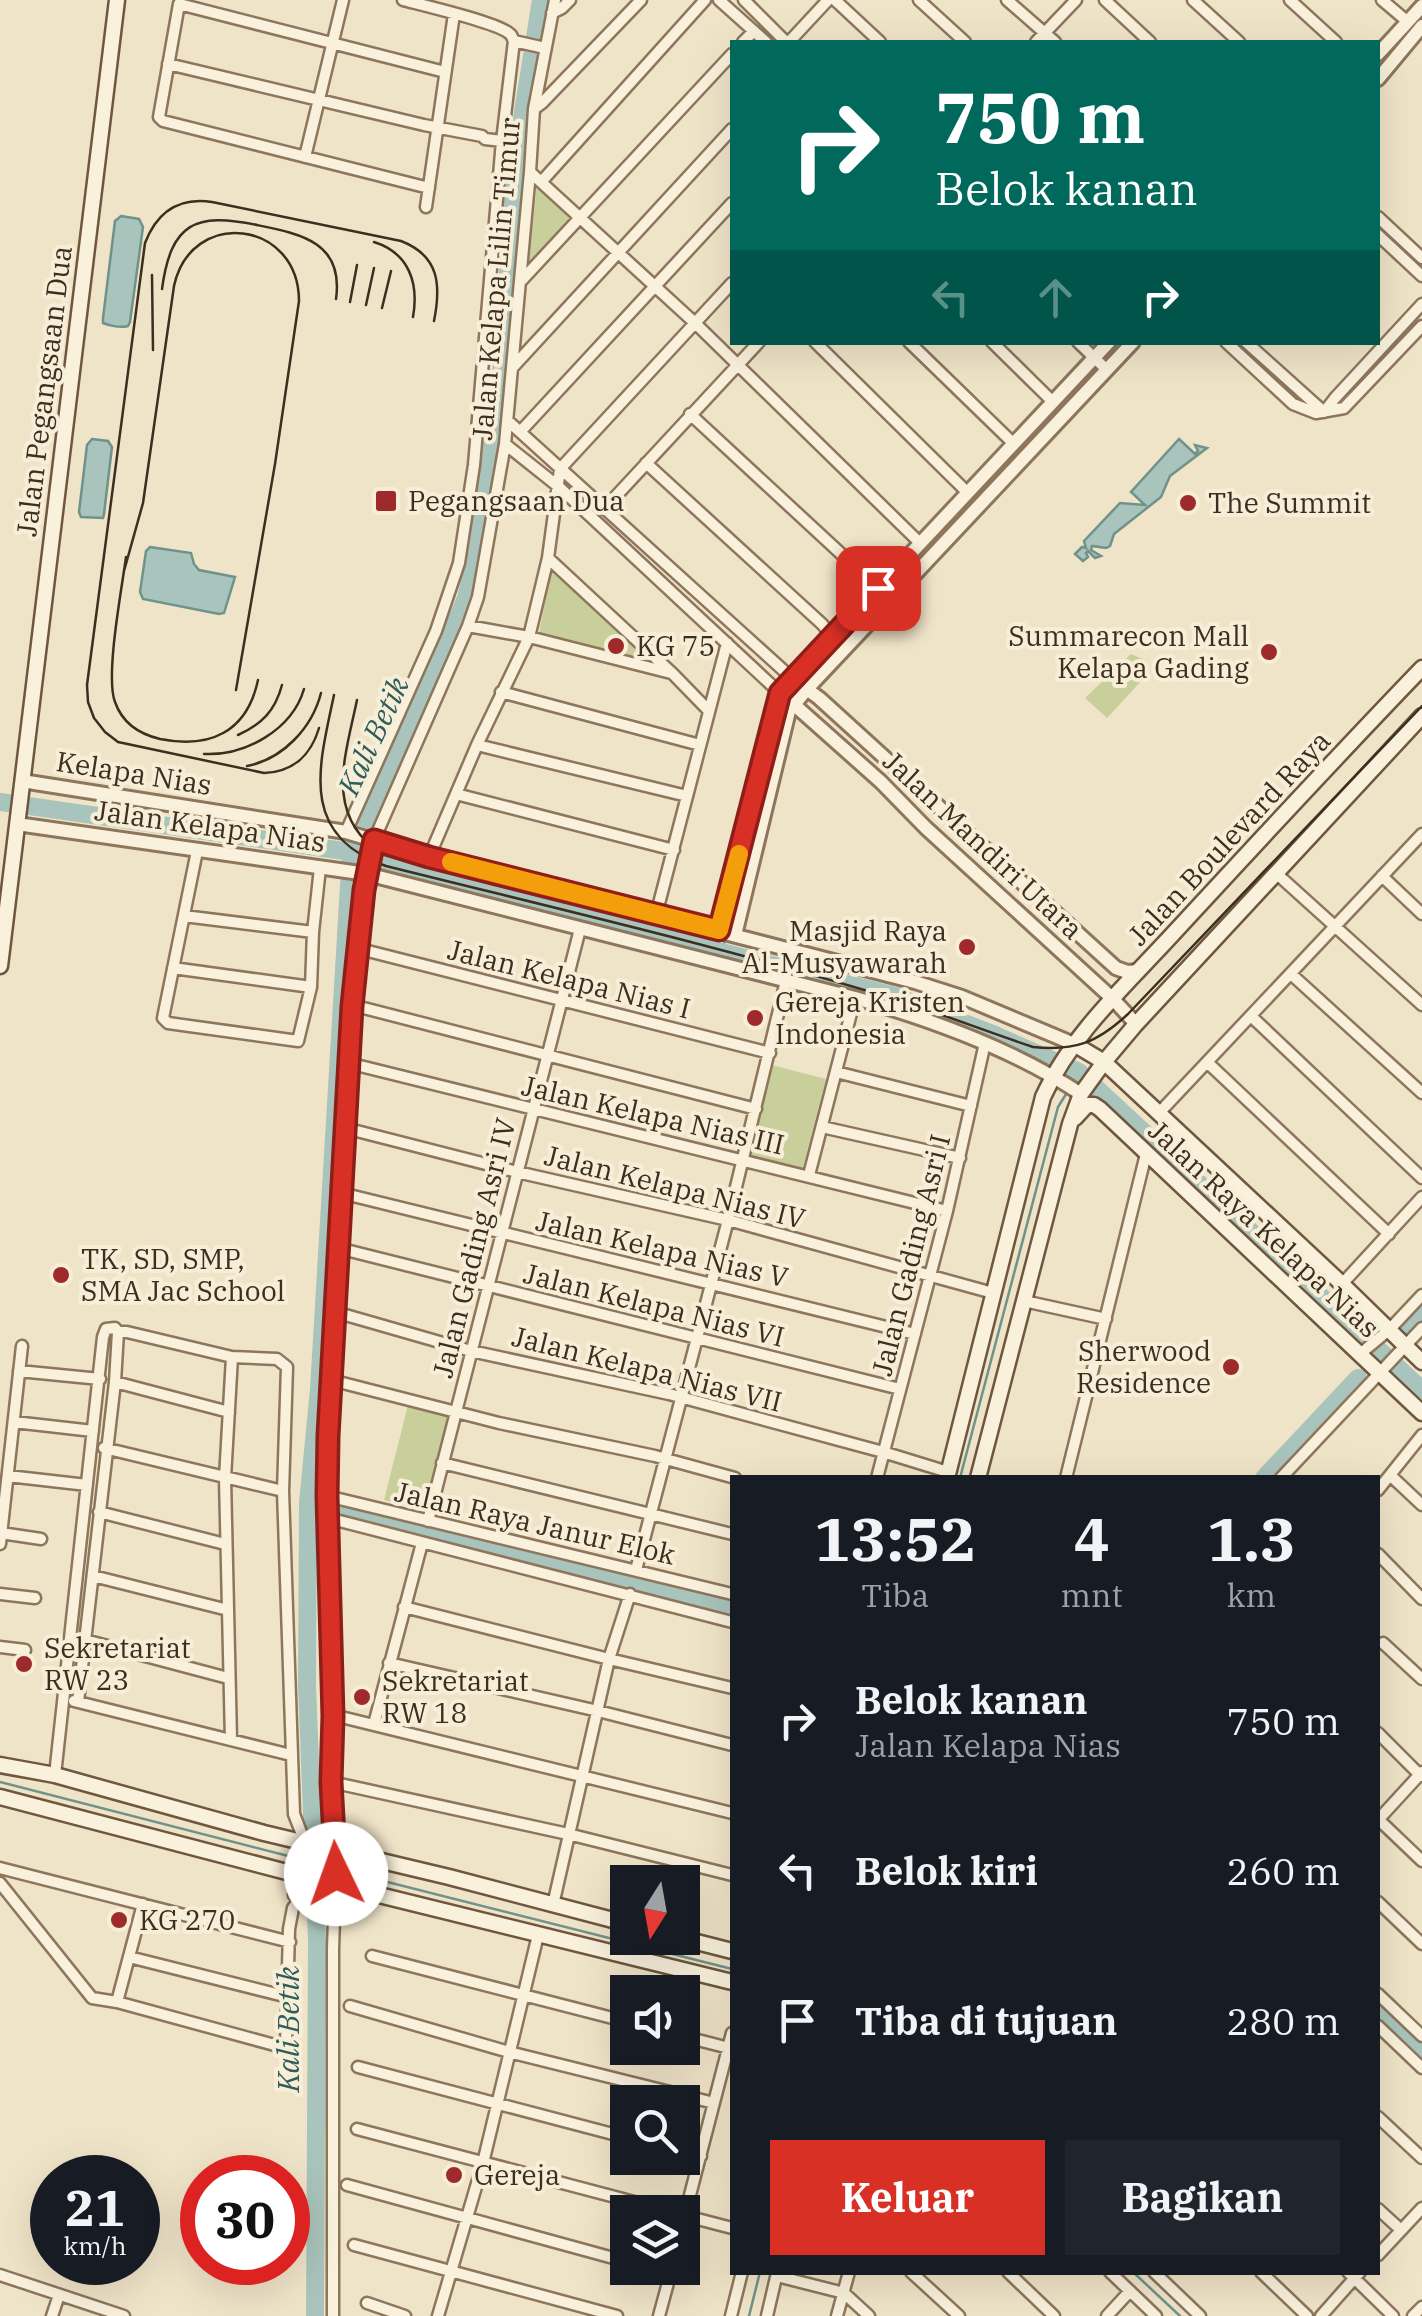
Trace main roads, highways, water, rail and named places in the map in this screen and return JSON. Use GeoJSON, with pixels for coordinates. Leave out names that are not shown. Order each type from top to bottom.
{"type":"FeatureCollection","features":[{"type":"Feature","properties":{"kind":"main road","name":"Jalan Pegangsaan Dua"},"geometry":{"type":"LineString","coordinates":[[0,966],[117,0]]}},
{"type":"Feature","properties":{"kind":"main road","name":"Jalan Boulevard Raya"},"geometry":{"type":"LineString","coordinates":[[1068,1080],[1074,1044],[1422,668]]}},
{"type":"Feature","properties":{"kind":"main road"},"geometry":{"type":"LineString","coordinates":[[948,1475],[1043,1097],[1068,1080],[1101,1066],[1422,716]]}},
{"type":"Feature","properties":{"kind":"main road","name":"Jalan Raya Kelapa Nias"},"geometry":{"type":"LineString","coordinates":[[1074,1044],[1158,1114],[1401,1337],[1422,1362]]}},
{"type":"Feature","properties":{"kind":"main road"},"geometry":{"type":"LineString","coordinates":[[979,1475],[1070,1124],[1068,1080]]}},
{"type":"Feature","properties":{"kind":"main road","name":"Jalan Raya Kelapa Nias"},"geometry":{"type":"LineString","coordinates":[[1070,1124],[1087,1106],[1094,1106],[1422,1413]]}},
{"type":"Feature","properties":{"kind":"main road"},"geometry":{"type":"LineString","coordinates":[[0,1766],[55,1775],[309,1864],[334,1879],[538,1935],[730,1982]]}},
{"type":"Feature","properties":{"kind":"main road"},"geometry":{"type":"LineString","coordinates":[[0,1797],[309,1864],[334,1853],[610,1919]]}},
{"type":"Feature","properties":{"kind":"main road"},"geometry":{"type":"LineString","coordinates":[[700,1943],[730,1950]]}},
{"type":"Feature","properties":{"kind":"water"},"geometry":{"type":"Polygon","coordinates":[[[121,216],[139,219],[143,227],[130,322],[122,327],[103,323],[115,221],[121,216]]]}},
{"type":"Feature","properties":{"kind":"water"},"geometry":{"type":"Polygon","coordinates":[[[92,439],[108,441],[112,447],[103,518],[81,517],[79,512],[87,445],[92,439]]]}},
{"type":"Feature","properties":{"kind":"water"},"geometry":{"type":"Polygon","coordinates":[[[1179,439],[1195,454],[1195,445],[1207,448],[1170,476],[1161,497],[1114,534],[1110,546],[1092,546],[1091,550],[1101,556],[1095,558],[1088,551],[1083,561],[1075,554],[1086,548],[1084,541],[1120,503],[1145,505],[1131,492],[1179,439]]]}},
{"type":"Feature","properties":{"kind":"water"},"geometry":{"type":"Polygon","coordinates":[[[150,547],[191,553],[199,570],[235,577],[224,613],[143,599],[140,592],[146,551],[150,547]]]}},
{"type":"Feature","properties":{"kind":"waterway","name":"Kali Betik"},"geometry":{"type":"LineString","coordinates":[[315,2316],[317,1941],[307,1686],[308,1503],[319,1389],[351,852],[448,642],[466,598],[477,550],[501,377],[515,162],[541,0]]}},
{"type":"Feature","properties":{"kind":"waterway"},"geometry":{"type":"LineString","coordinates":[[1380,67],[1383,63]]}},
{"type":"Feature","properties":{"kind":"waterway"},"geometry":{"type":"LineString","coordinates":[[1113,353],[1120,345]]}},
{"type":"Feature","properties":{"kind":"waterway"},"geometry":{"type":"LineString","coordinates":[[806,680],[1098,369]]}},
{"type":"Feature","properties":{"kind":"waterway"},"geometry":{"type":"LineString","coordinates":[[729,927],[761,799]]}},
{"type":"Feature","properties":{"kind":"waterway"},"geometry":{"type":"LineString","coordinates":[[0,802],[351,852],[592,919],[895,996],[995,1035],[1079,1072],[1422,1390]]}},
{"type":"Feature","properties":{"kind":"waterway"},"geometry":{"type":"LineString","coordinates":[[722,952],[725,940]]}},
{"type":"Feature","properties":{"kind":"waterway"},"geometry":{"type":"LineString","coordinates":[[1072,1084],[1079,1072]]}},
{"type":"Feature","properties":{"kind":"waterway"},"geometry":{"type":"LineString","coordinates":[[961,1475],[1058,1107],[1068,1091]]}},
{"type":"Feature","properties":{"kind":"waterway"},"geometry":{"type":"LineString","coordinates":[[1406,1327],[1422,1310]]}},
{"type":"Feature","properties":{"kind":"waterway"},"geometry":{"type":"LineString","coordinates":[[1267,1475],[1358,1378]]}},
{"type":"Feature","properties":{"kind":"waterway","name":"Kali Betik"},"geometry":{"type":"LineString","coordinates":[[313,1504],[730,1608]]}},
{"type":"Feature","properties":{"kind":"waterway"},"geometry":{"type":"LineString","coordinates":[[0,1782],[304,1860]]}},
{"type":"Feature","properties":{"kind":"waterway"},"geometry":{"type":"LineString","coordinates":[[312,1862],[333,1867]]}},
{"type":"Feature","properties":{"kind":"waterway"},"geometry":{"type":"LineString","coordinates":[[340,1870],[730,1968]]}},
{"type":"Feature","properties":{"kind":"waterway","name":"Kali Betik"},"geometry":{"type":"LineString","coordinates":[[1380,2010],[1422,2050]]}},
{"type":"Feature","properties":{"kind":"waterway"},"geometry":{"type":"LineString","coordinates":[[749,2316],[759,2275]]}},
{"type":"Feature","properties":{"kind":"waterway"},"geometry":{"type":"LineString","coordinates":[[1136,2275],[1180,2316]]}},
{"type":"Feature","properties":{"kind":"tram line"},"geometry":{"type":"LineString","coordinates":[[319,728],[299,760],[284,769],[264,773],[118,742],[94,718],[88,702],[87,685],[145,243],[163,215],[179,205],[200,201],[401,241],[424,255],[435,274],[434,321]]}},
{"type":"Feature","properties":{"kind":"tram line"},"geometry":{"type":"LineString","coordinates":[[162,289],[172,249],[180,236],[202,222],[235,221],[273,228],[316,244],[333,265],[336,299]]}},
{"type":"Feature","properties":{"kind":"tram line"},"geometry":{"type":"LineString","coordinates":[[124,571],[143,503],[174,286],[184,261],[201,244],[221,235],[243,233],[264,240],[282,253],[294,274],[299,301],[236,690]]}},
{"type":"Feature","properties":{"kind":"tram line"},"geometry":{"type":"LineString","coordinates":[[374,242],[396,254],[409,271],[414,292],[413,317]]}},
{"type":"Feature","properties":{"kind":"tram line"},"geometry":{"type":"LineString","coordinates":[[350,302],[357,265]]}},
{"type":"Feature","properties":{"kind":"tram line"},"geometry":{"type":"LineString","coordinates":[[366,305],[374,268]]}},
{"type":"Feature","properties":{"kind":"tram line"},"geometry":{"type":"LineString","coordinates":[[382,308],[391,271]]}},
{"type":"Feature","properties":{"kind":"tram line"},"geometry":{"type":"LineString","coordinates":[[152,275],[153,350]]}},
{"type":"Feature","properties":{"kind":"tram line"},"geometry":{"type":"LineString","coordinates":[[126,557],[115,631],[112,690],[127,721],[160,739],[210,738],[224,733],[245,713],[258,680]]}},
{"type":"Feature","properties":{"kind":"tram line"},"geometry":{"type":"LineString","coordinates":[[238,735],[266,716],[282,685]]}},
{"type":"Feature","properties":{"kind":"tram line"},"geometry":{"type":"LineString","coordinates":[[204,754],[235,750],[265,738],[289,717],[304,689]]}},
{"type":"Feature","properties":{"kind":"tram line"},"geometry":{"type":"LineString","coordinates":[[247,766],[272,757],[294,740],[311,718],[321,693]]}},
{"type":"Feature","properties":{"kind":"tram line"},"geometry":{"type":"LineString","coordinates":[[334,695],[323,747],[321,796],[327,817],[339,836],[358,853],[386,866],[826,979],[1033,1047],[1048,1048],[1085,1043],[1128,1014],[1422,706]]}},
{"type":"Feature","properties":{"kind":"tram line"},"geometry":{"type":"LineString","coordinates":[[357,700],[344,764],[345,804],[364,840],[383,855]]}},
{"type":"Feature","properties":{"kind":"place","name":"Pegangsaan Dua"},"geometry":{"type":"Point","coordinates":[386,501]}},
{"type":"Feature","properties":{"kind":"place","name":"The Summit"},"geometry":{"type":"Point","coordinates":[1188,503]}},
{"type":"Feature","properties":{"kind":"place","name":"KG 75"},"geometry":{"type":"Point","coordinates":[616,646]}},
{"type":"Feature","properties":{"kind":"place","name":"Summarecon Mall Kelapa Gading"},"geometry":{"type":"Point","coordinates":[1269,652]}},
{"type":"Feature","properties":{"kind":"place","name":"Masjid Raya Al-Musyawarah"},"geometry":{"type":"Point","coordinates":[967,947]}},
{"type":"Feature","properties":{"kind":"place","name":"Gereja Kristen Indonesia"},"geometry":{"type":"Point","coordinates":[755,1018]}},
{"type":"Feature","properties":{"kind":"place","name":"TK, SD, SMP, SMA Jac School"},"geometry":{"type":"Point","coordinates":[61,1275]}},
{"type":"Feature","properties":{"kind":"place","name":"Sherwood Residence"},"geometry":{"type":"Point","coordinates":[1231,1367]}},
{"type":"Feature","properties":{"kind":"place","name":"Sekretariat RW 23"},"geometry":{"type":"Point","coordinates":[24,1664]}},
{"type":"Feature","properties":{"kind":"place","name":"Sekretariat RW 18"},"geometry":{"type":"Point","coordinates":[362,1697]}},
{"type":"Feature","properties":{"kind":"place","name":"KG 270"},"geometry":{"type":"Point","coordinates":[119,1920]}},
{"type":"Feature","properties":{"kind":"place","name":"Gereja"},"geometry":{"type":"Point","coordinates":[454,2175]}}]}
